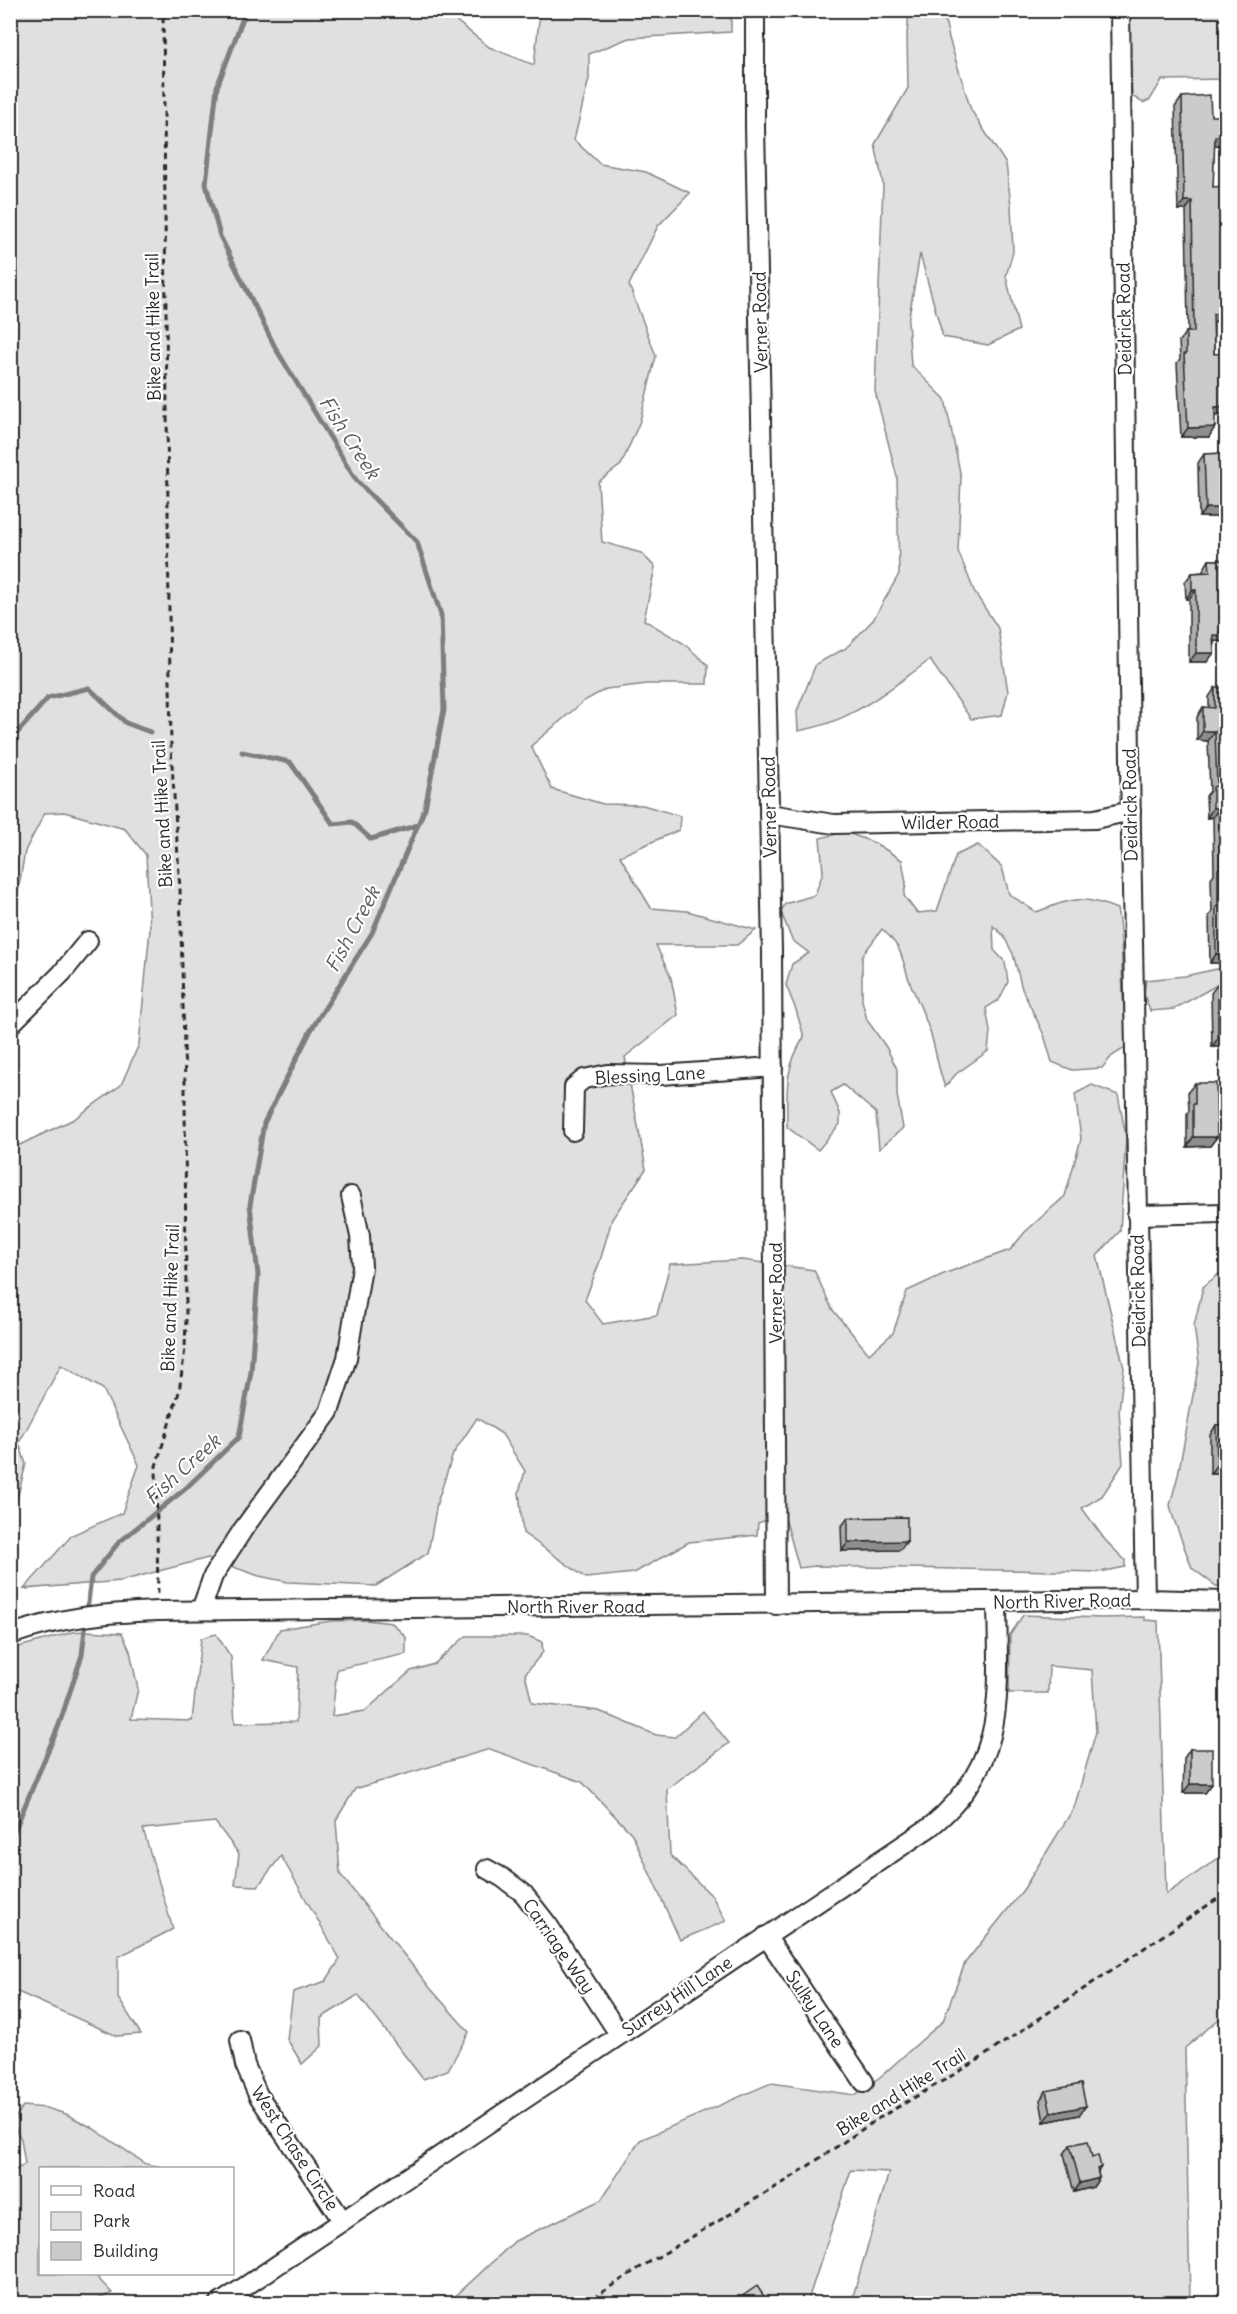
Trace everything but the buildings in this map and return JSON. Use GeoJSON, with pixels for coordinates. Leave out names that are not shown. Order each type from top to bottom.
{"type":"FeatureCollection","features":[{"type":"Feature","properties":{"kind":"street","name":"Verner Road"},"geometry":{"type":"LineString","coordinates":[[755,10],[755,126],[773,1067],[776,1605]]}},
{"type":"Feature","properties":{"kind":"street","name":"Deidrick Road"},"geometry":{"type":"LineString","coordinates":[[1120,10],[1144,1599]]}},
{"type":"Feature","properties":{"kind":"street","name":"Wilder Road"},"geometry":{"type":"LineString","coordinates":[[769,814],[834,824],[1095,819],[1131,811]]}},
{"type":"Feature","properties":{"kind":"street"},"geometry":{"type":"LineString","coordinates":[[10,1025],[62,973],[88,941]]}},
{"type":"Feature","properties":{"kind":"street","name":"Blessing Lane"},"geometry":{"type":"LineString","coordinates":[[573,1131],[574,1087],[584,1079],[608,1074],[661,1075],[773,1067]]}},
{"type":"Feature","properties":{"kind":"street"},"geometry":{"type":"LineString","coordinates":[[201,1610],[213,1576],[244,1528],[329,1412],[336,1396],[347,1358],[362,1267],[360,1236],[351,1196]]}},
{"type":"Feature","properties":{"kind":"street"},"geometry":{"type":"LineString","coordinates":[[1137,1215],[1227,1213]]}},
{"type":"Feature","properties":{"kind":"street","name":"North River Road"},"geometry":{"type":"LineString","coordinates":[[10,1635],[41,1624],[88,1615],[158,1611],[1144,1599],[1227,1601]]}},
{"type":"Feature","properties":{"kind":"street","name":"Surrey Hill Lane"},"geometry":{"type":"LineString","coordinates":[[219,2304],[946,1815],[966,1792],[987,1754],[995,1725],[998,1696],[997,1602]]}},
{"type":"Feature","properties":{"kind":"street","name":"Carriage Way"},"geometry":{"type":"LineString","coordinates":[[487,1869],[523,1893],[548,1925],[619,2034]]}},
{"type":"Feature","properties":{"kind":"street","name":"Sulky Lane"},"geometry":{"type":"LineString","coordinates":[[766,1936],[864,2082]]}},
{"type":"Feature","properties":{"kind":"street","name":"West Chase Circle"},"geometry":{"type":"LineString","coordinates":[[240,2040],[245,2065],[258,2096],[342,2220]]}},
{"type":"Feature","properties":{"kind":"path","name":"Bike and Hike Trail"},"geometry":{"type":"LineString","coordinates":[[158,1611],[154,1481],[159,1451],[172,1417],[181,1382],[186,1307],[182,965],[171,725],[163,10]]}},
{"type":"Feature","properties":{"kind":"path","name":"Bike and Hike Trail"},"geometry":{"type":"LineString","coordinates":[[584,2304],[606,2288],[786,2181],[879,2118],[972,2064],[1227,1893]]}},
{"type":"Feature","properties":{"kind":"green space"},"geometry":{"type":"Polygon","coordinates":[[[11,11],[444,11],[489,47],[534,65],[540,11],[731,11],[731,32],[629,38],[589,54],[589,79],[574,140],[600,164],[646,172],[690,193],[658,226],[629,285],[656,356],[640,421],[621,465],[598,482],[602,542],[641,553],[655,567],[644,620],[683,643],[708,665],[707,684],[647,684],[606,689],[584,701],[531,746],[552,789],[603,804],[643,805],[680,816],[679,830],[620,856],[651,908],[687,911],[756,930],[737,945],[656,945],[671,978],[678,1015],[625,1057],[646,1169],[612,1219],[600,1261],[585,1300],[603,1324],[657,1315],[670,1264],[743,1260],[814,1270],[832,1309],[869,1354],[893,1333],[907,1291],[946,1273],[1010,1250],[1025,1232],[1065,1196],[1081,1139],[1075,1094],[1092,1085],[1118,1095],[1126,1136],[1120,1231],[1097,1256],[1124,1368],[1119,1410],[1123,1464],[1102,1496],[1082,1508],[1105,1540],[1125,1560],[1125,1567],[1100,1572],[815,1566],[799,1568],[784,1514],[758,1523],[757,1535],[689,1542],[634,1573],[586,1578],[523,1533],[519,1492],[525,1471],[502,1434],[477,1418],[453,1454],[437,1503],[428,1553],[376,1586],[288,1582],[259,1576],[208,1558],[121,1581],[24,1589],[72,1535],[122,1513],[139,1465],[103,1389],[61,1365],[19,1443],[26,1464],[11,1522],[11,1149],[74,1119],[121,1085],[139,1044],[150,929],[146,855],[125,829],[64,812],[45,813],[25,851],[11,933],[11,11]]]}},
{"type":"Feature","properties":{"kind":"green space"},"geometry":{"type":"Polygon","coordinates":[[[909,11],[943,11],[971,110],[1006,164],[1013,252],[1006,276],[1019,330],[988,345],[943,337],[920,254],[908,322],[911,365],[945,399],[961,477],[958,551],[975,593],[998,628],[1008,692],[1002,715],[971,719],[930,660],[852,713],[818,727],[798,731],[797,711],[816,664],[846,648],[873,620],[899,574],[897,477],[875,391],[883,184],[875,144],[908,88],[909,11]]]}},
{"type":"Feature","properties":{"kind":"green space"},"geometry":{"type":"Polygon","coordinates":[[[1128,11],[1226,11],[1226,79],[1162,80],[1150,100],[1143,103],[1132,96],[1128,11]]]}},
{"type":"Feature","properties":{"kind":"green space"},"geometry":{"type":"Polygon","coordinates":[[[845,832],[875,843],[902,860],[906,883],[904,896],[917,913],[937,911],[956,855],[978,845],[1002,867],[1009,894],[1036,912],[1076,900],[1094,901],[1117,909],[1120,926],[1124,1012],[1130,1045],[1112,1056],[1102,1068],[1072,1070],[1052,1062],[1044,1035],[1022,989],[1013,954],[1003,935],[993,926],[994,950],[1005,962],[1008,982],[999,1000],[986,1008],[990,1031],[988,1051],[956,1074],[945,1087],[929,1027],[899,949],[882,929],[862,956],[862,1000],[867,1020],[886,1047],[897,1069],[897,1095],[903,1128],[879,1149],[876,1113],[843,1085],[831,1092],[840,1113],[840,1124],[818,1150],[787,1127],[788,1080],[793,1060],[804,1037],[786,985],[792,964],[809,953],[792,940],[781,912],[785,904],[815,895],[823,872],[820,838],[845,832]]]}},
{"type":"Feature","properties":{"kind":"green space"},"geometry":{"type":"Polygon","coordinates":[[[1226,967],[1226,980],[1174,1009],[1150,1011],[1144,994],[1146,980],[1185,976],[1226,967]]]}},
{"type":"Feature","properties":{"kind":"green space"},"geometry":{"type":"Polygon","coordinates":[[[1226,1268],[1226,1586],[1216,1586],[1192,1568],[1170,1505],[1178,1475],[1199,1363],[1194,1326],[1203,1287],[1226,1268]]]}},
{"type":"Feature","properties":{"kind":"green space"},"geometry":{"type":"Polygon","coordinates":[[[1023,1615],[1145,1617],[1145,1620],[1158,1621],[1166,1894],[1226,1853],[1226,2013],[1185,2048],[1190,2303],[851,2303],[889,2172],[851,2170],[807,2303],[447,2304],[515,2241],[601,2200],[640,2140],[771,2083],[855,2095],[880,2077],[943,2021],[965,1963],[1023,1890],[1074,1808],[1096,1732],[1092,1670],[1049,1666],[1048,1693],[1009,1693],[1010,1635],[1023,1615]]]}},
{"type":"Feature","properties":{"kind":"green space"},"geometry":{"type":"Polygon","coordinates":[[[366,1620],[392,1623],[406,1637],[406,1654],[337,1669],[332,1716],[365,1711],[411,1671],[434,1664],[466,1636],[528,1636],[542,1642],[543,1652],[525,1674],[532,1703],[599,1711],[656,1735],[675,1737],[703,1711],[729,1743],[667,1789],[670,1855],[712,1896],[726,1921],[680,1940],[632,1834],[582,1782],[490,1749],[355,1789],[336,1820],[340,1874],[431,1989],[469,2032],[448,2070],[423,2079],[358,1995],[321,2018],[322,2046],[302,2064],[287,2039],[293,1992],[326,1981],[340,1959],[281,1856],[258,1886],[235,1885],[239,1854],[215,1822],[143,1829],[173,1929],[118,1957],[118,1998],[141,2034],[117,2036],[11,1989],[11,1649],[73,1632],[122,1633],[130,1651],[138,1689],[131,1719],[192,1721],[201,1638],[216,1634],[231,1657],[235,1723],[296,1722],[298,1667],[263,1660],[280,1629],[331,1621],[366,1620]]]}},
{"type":"Feature","properties":{"kind":"green space"},"geometry":{"type":"Polygon","coordinates":[[[23,2106],[46,2108],[66,2114],[91,2127],[146,2164],[164,2167],[39,2167],[39,2275],[95,2275],[112,2293],[89,2303],[11,2303],[11,2173],[25,2164],[21,2139],[12,2123],[23,2106]]]}},
{"type":"Feature","properties":{"kind":"waterway","name":"Fish Creek"},"geometry":{"type":"LineString","coordinates":[[10,1841],[59,1725],[82,1655],[91,1577],[119,1542],[185,1489],[239,1437],[251,1372],[258,1275],[250,1205],[264,1123],[311,1030],[372,933],[425,808],[444,710],[441,615],[417,542],[356,480],[276,349],[220,236],[206,184],[217,87],[246,10]]}},
{"type":"Feature","properties":{"kind":"waterway"},"geometry":{"type":"LineString","coordinates":[[10,741],[48,698],[89,688],[126,723],[150,732]]}},
{"type":"Feature","properties":{"kind":"waterway"},"geometry":{"type":"LineString","coordinates":[[242,752],[290,762],[333,824],[352,822],[371,839],[418,825]]}}]}
